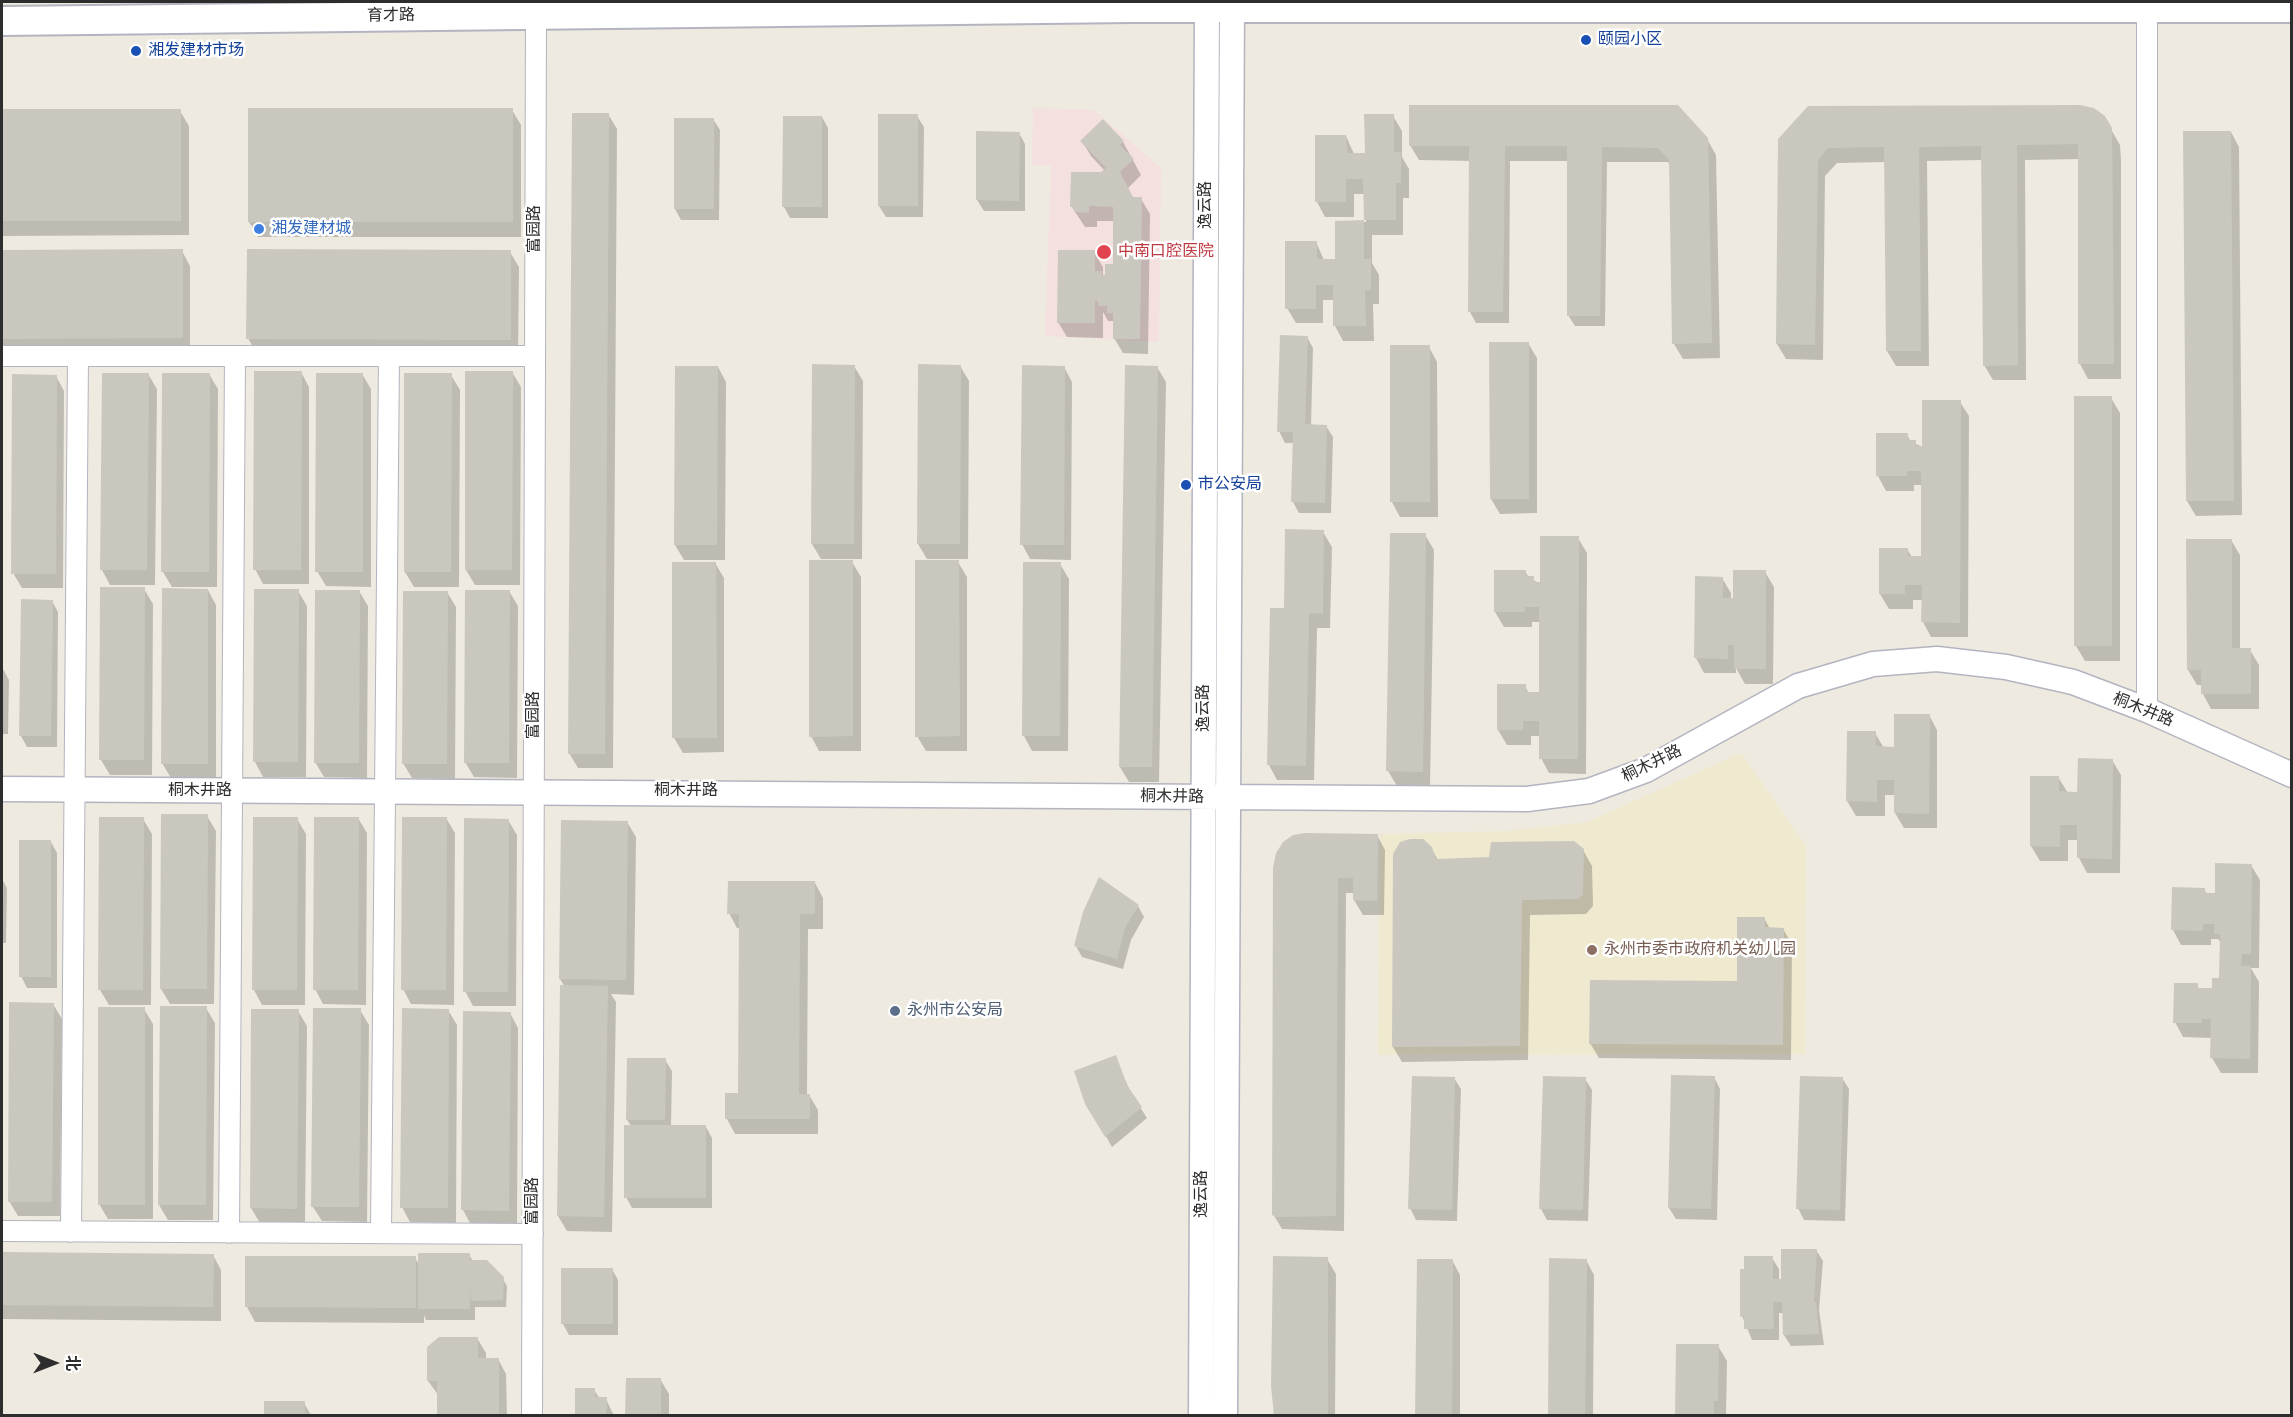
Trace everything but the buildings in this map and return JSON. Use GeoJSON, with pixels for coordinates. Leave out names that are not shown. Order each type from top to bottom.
{"type":"FeatureCollection","features":[{"type":"Feature","properties":{"kind":"main road","name":"育才路"},"geometry":{"type":"LineString","coordinates":[[2,21],[536,15],[1057,5],[2292,8]]}},
{"type":"Feature","properties":{"kind":"street","name":"逸云路"},"geometry":{"type":"LineString","coordinates":[[1201,1416],[1203,798],[1219,5]]}},
{"type":"Feature","properties":{"kind":"street","name":"逸云路"},"geometry":{"type":"LineString","coordinates":[[1219,5],[1228,798],[1225,1416]]}},
{"type":"Feature","properties":{"kind":"street"},"geometry":{"type":"LineString","coordinates":[[2147,8],[2147,710]]}},
{"type":"Feature","properties":{"kind":"street","name":"富园路"},"geometry":{"type":"LineString","coordinates":[[532,1416],[536,15]]}},
{"type":"Feature","properties":{"kind":"street"},"geometry":{"type":"LineString","coordinates":[[2,356],[535,356]]}},
{"type":"Feature","properties":{"kind":"street"},"geometry":{"type":"LineString","coordinates":[[71,1232],[78,356]]}},
{"type":"Feature","properties":{"kind":"street"},"geometry":{"type":"LineString","coordinates":[[229,1233],[235,356]]}},
{"type":"Feature","properties":{"kind":"street"},"geometry":{"type":"LineString","coordinates":[[381,1232],[389,356]]}},
{"type":"Feature","properties":{"kind":"street","name":"桐木井路"},"geometry":{"type":"LineString","coordinates":[[2,789],[1527,799],[1589,791],[1647,771],[1798,686],[1873,664],[1937,659],[2006,667],[2073,682],[2147,710],[2292,775]]}},
{"type":"Feature","properties":{"kind":"street"},"geometry":{"type":"LineString","coordinates":[[2,1232],[533,1234]]}},
{"type":"Feature","properties":{"kind":"shaded area","name":"中南口腔医院"},"geometry":{"type":"Polygon","coordinates":[[[1033,108],[1094,110],[1161,168],[1159,342],[1045,336],[1051,166],[1032,165],[1033,108]]]}},
{"type":"Feature","properties":{"kind":"shaded area","name":"永州市委市政府机关幼儿园"},"geometry":{"type":"Polygon","coordinates":[[[1741,753],[1806,846],[1805,1054],[1378,1055],[1380,834],[1506,831],[1587,822],[1741,753]]]}},
{"type":"Feature","properties":{"kind":"place","name":"颐园小区"},"geometry":{"type":"Point","coordinates":[1586,40]}},
{"type":"Feature","properties":{"kind":"place","name":"湘发建材市场"},"geometry":{"type":"Point","coordinates":[136,51]}},
{"type":"Feature","properties":{"kind":"place","name":"湘发建材城"},"geometry":{"type":"Point","coordinates":[259,229]}},
{"type":"Feature","properties":{"kind":"place","name":"中南口腔医院"},"geometry":{"type":"Point","coordinates":[1104,252]}},
{"type":"Feature","properties":{"kind":"place","name":"市公安局"},"geometry":{"type":"Point","coordinates":[1186,485]}},
{"type":"Feature","properties":{"kind":"place","name":"永州市委市政府机关幼儿园"},"geometry":{"type":"Point","coordinates":[1592,950]}},
{"type":"Feature","properties":{"kind":"place","name":"永州市公安局"},"geometry":{"type":"Point","coordinates":[895,1011]}}]}
